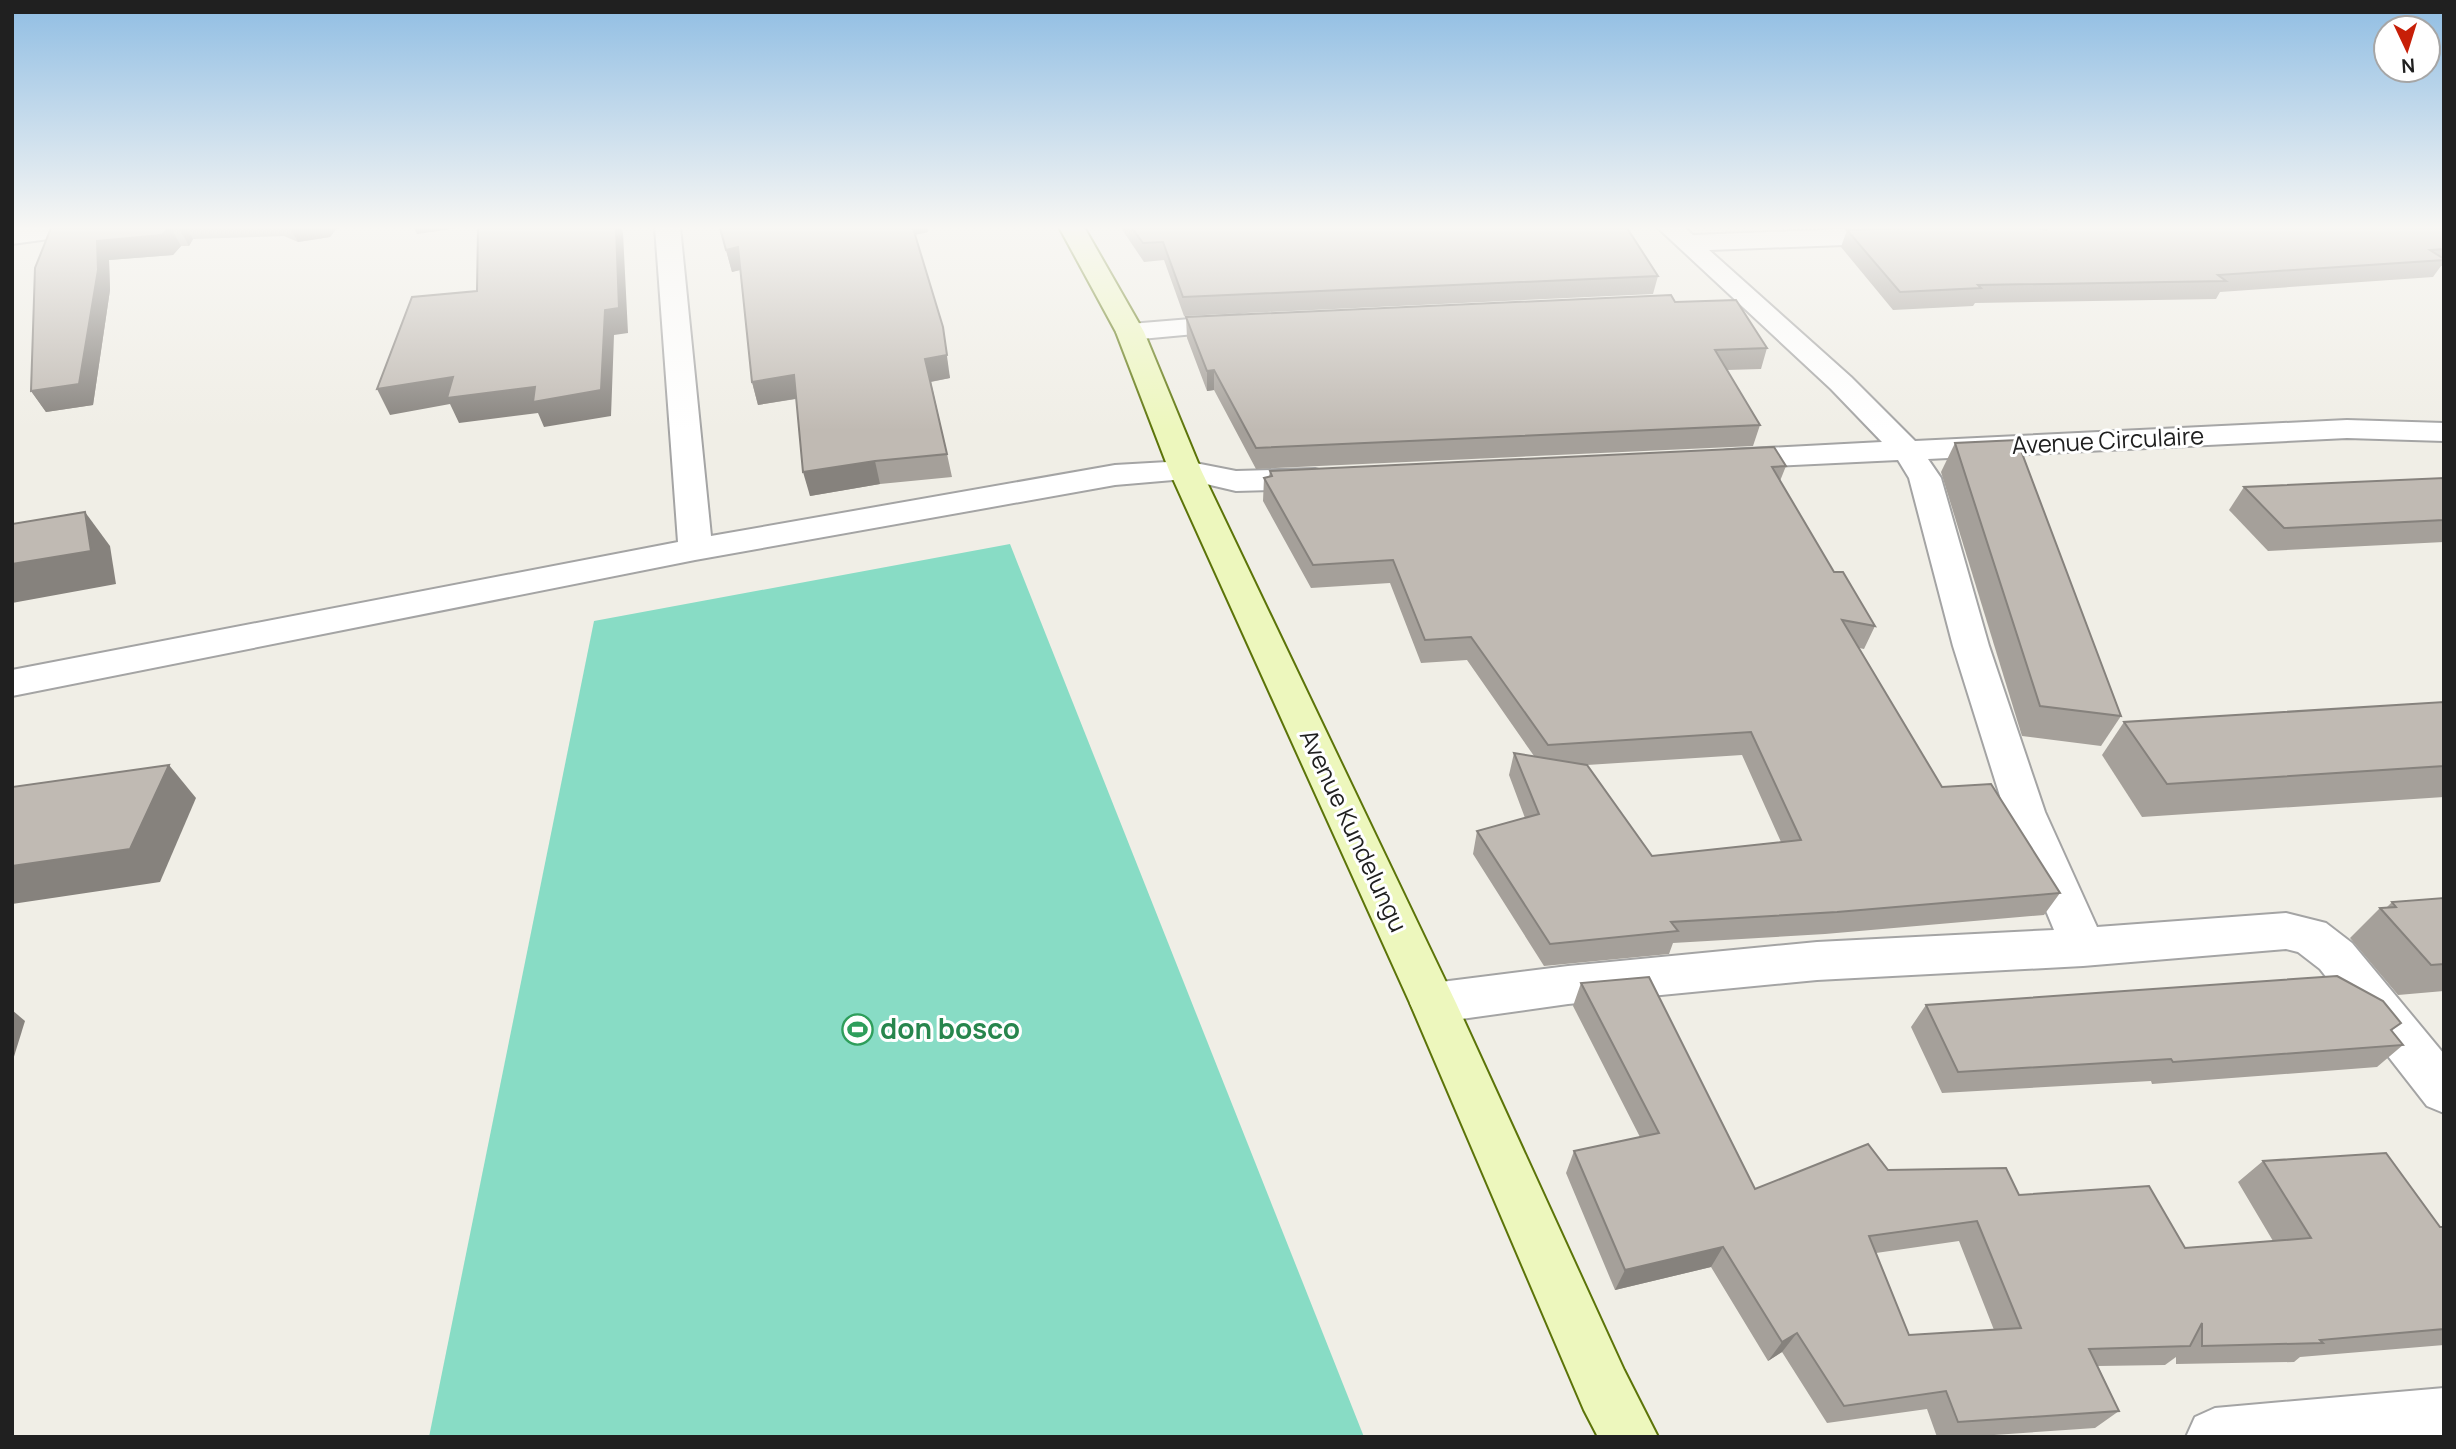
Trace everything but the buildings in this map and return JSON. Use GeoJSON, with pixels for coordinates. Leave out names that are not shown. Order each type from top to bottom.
{"type":"FeatureCollection","features":[{"type":"Feature","properties":{"kind":"street"},"geometry":{"type":"LineString","coordinates":[[673,295],[695,549]]}},
{"type":"Feature","properties":{"kind":"street","name":"Avenue Kundelungu"},"geometry":{"type":"LineString","coordinates":[[1109,295],[1130,332],[1185,470],[1433,1003],[1604,1390],[1629,1437]]}},
{"type":"Feature","properties":{"kind":"street"},"geometry":{"type":"LineString","coordinates":[[1745,295],[1841,383],[1908,451],[1925,478],[1936,508],[1971,646],[2025,813],[2083,947]]}},
{"type":"Feature","properties":{"kind":"street"},"geometry":{"type":"LineString","coordinates":[[1711,302],[1752,301]]}},
{"type":"Feature","properties":{"kind":"street"},"geometry":{"type":"LineString","coordinates":[[1130,332],[1205,324],[1260,322]]}},
{"type":"Feature","properties":{"kind":"street","name":"Avenue Circulaire"},"geometry":{"type":"LineString","coordinates":[[1701,461],[2347,429],[2444,432]]}},
{"type":"Feature","properties":{"kind":"street"},"geometry":{"type":"LineString","coordinates":[[12,683],[695,549],[1115,475],[1185,470],[1236,481],[1342,478]]}},
{"type":"Feature","properties":{"kind":"street"},"geometry":{"type":"LineString","coordinates":[[1433,1003],[1568,985],[1817,961],[2083,947],[2271,931],[2298,932],[2309,936],[2336,956],[2444,1091]]}},
{"type":"Feature","properties":{"kind":"street"},"geometry":{"type":"LineString","coordinates":[[2215,1437],[2444,1417]]}},
{"type":"Feature","properties":{"kind":"green space","name":"don bosco"},"geometry":{"type":"Polygon","coordinates":[[[1010,544],[1364,1437],[429,1437],[594,621],[1010,544]]]}},
{"type":"Feature","properties":{"kind":"place","name":"don bosco"},"geometry":{"type":"Point","coordinates":[857,1029]}}]}
